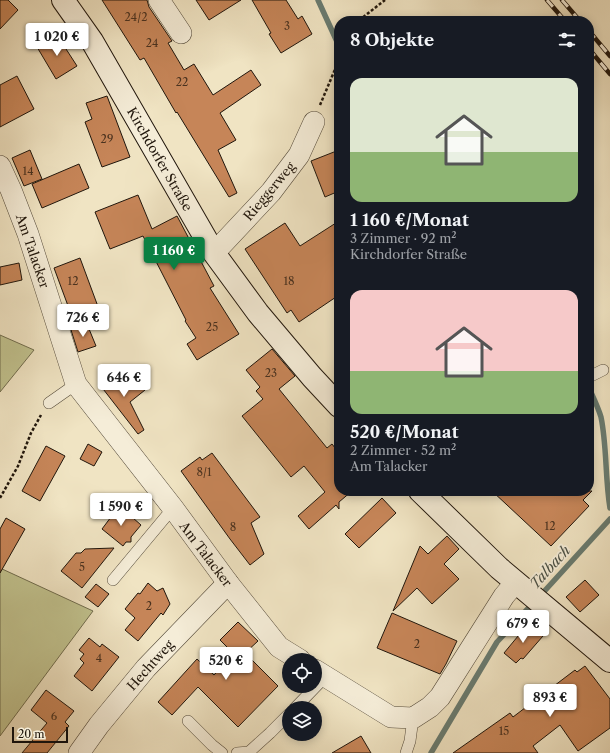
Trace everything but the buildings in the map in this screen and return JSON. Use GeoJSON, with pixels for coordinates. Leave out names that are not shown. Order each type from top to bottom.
{"type":"FeatureCollection","features":[{"type":"Feature","properties":{"kind":"main road","name":"Kirchdorfer Straße"},"geometry":{"type":"LineString","coordinates":[[63,0],[92,41],[214,253],[258,313],[334,401]]}},
{"type":"Feature","properties":{"kind":"main road"},"geometry":{"type":"LineString","coordinates":[[425,496],[450,521],[531,595],[610,661]]}},
{"type":"Feature","properties":{"kind":"street"},"geometry":{"type":"LineString","coordinates":[[159,0],[181,33]]}},
{"type":"Feature","properties":{"kind":"street","name":"Rieggerweg"},"geometry":{"type":"LineString","coordinates":[[214,253],[271,192],[299,155],[314,122]]}},
{"type":"Feature","properties":{"kind":"street","name":"Am Talacker"},"geometry":{"type":"LineString","coordinates":[[0,166],[28,234],[76,384],[173,508],[228,584],[279,646],[290,653]]}},
{"type":"Feature","properties":{"kind":"street","name":"Hechtweg"},"geometry":{"type":"LineString","coordinates":[[79,753],[99,725],[146,668],[228,584]]}},
{"type":"Feature","properties":{"kind":"street"},"geometry":{"type":"LineString","coordinates":[[322,674],[391,717],[413,718],[430,707],[440,697],[504,596],[531,595]]}},
{"type":"Feature","properties":{"kind":"lane"},"geometry":{"type":"LineString","coordinates":[[49,403],[76,384]]}},
{"type":"Feature","properties":{"kind":"lane"},"geometry":{"type":"LineString","coordinates":[[112,580],[173,508]]}},
{"type":"Feature","properties":{"kind":"lane"},"geometry":{"type":"LineString","coordinates":[[406,753],[410,741],[413,718]]}},
{"type":"Feature","properties":{"kind":"lane"},"geometry":{"type":"LineString","coordinates":[[188,721],[222,753]]}},
{"type":"Feature","properties":{"kind":"lane"},"geometry":{"type":"LineString","coordinates":[[237,753],[249,752],[282,721]]}},
{"type":"Feature","properties":{"kind":"path"},"geometry":{"type":"LineString","coordinates":[[365,16],[385,0]]}},
{"type":"Feature","properties":{"kind":"path"},"geometry":{"type":"LineString","coordinates":[[314,122],[334,71]]}},
{"type":"Feature","properties":{"kind":"path"},"geometry":{"type":"LineString","coordinates":[[0,498],[18,466],[31,433],[49,403]]}},
{"type":"Feature","properties":{"kind":"green space"},"geometry":{"type":"Polygon","coordinates":[[[0,335],[34,350],[0,392],[0,335]]]}},
{"type":"Feature","properties":{"kind":"green space"},"geometry":{"type":"Polygon","coordinates":[[[0,568],[93,611],[0,736],[0,568]]]}},
{"type":"Feature","properties":{"kind":"waterway","name":"Talbach"},"geometry":{"type":"LineString","coordinates":[[318,0],[334,35]]}},
{"type":"Feature","properties":{"kind":"waterway","name":"Talbach"},"geometry":{"type":"LineString","coordinates":[[594,399],[601,417],[603,428],[610,508]]}},
{"type":"Feature","properties":{"kind":"waterway","name":"Talbach"},"geometry":{"type":"LineString","coordinates":[[540,596],[610,519]]}},
{"type":"Feature","properties":{"kind":"waterway","name":"Talbach"},"geometry":{"type":"LineString","coordinates":[[431,753],[497,642],[534,602]]}},
{"type":"Feature","properties":{"kind":"railway"},"geometry":{"type":"LineString","coordinates":[[547,0],[561,16]]}},
{"type":"Feature","properties":{"kind":"railway"},"geometry":{"type":"LineString","coordinates":[[562,0],[576,16]]}},
{"type":"Feature","properties":{"kind":"railway"},"geometry":{"type":"LineString","coordinates":[[594,37],[610,56]]}},
{"type":"Feature","properties":{"kind":"railway"},"geometry":{"type":"LineString","coordinates":[[594,55],[610,74]]}}]}
